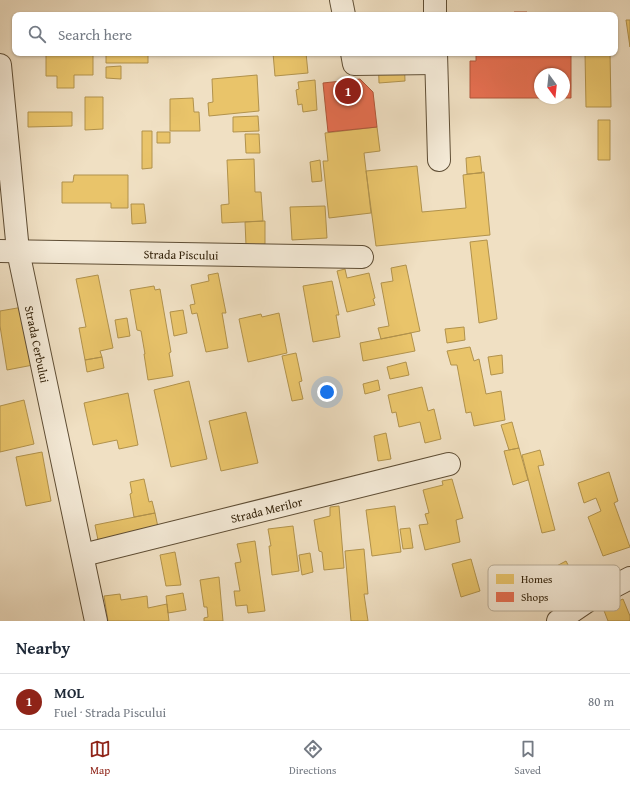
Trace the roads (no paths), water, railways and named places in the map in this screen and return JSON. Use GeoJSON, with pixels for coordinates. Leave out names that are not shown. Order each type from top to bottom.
{"type":"FeatureCollection","features":[{"type":"Feature","properties":{"kind":"street"},"geometry":{"type":"LineString","coordinates":[[340,0],[343,12]]}},
{"type":"Feature","properties":{"kind":"street"},"geometry":{"type":"LineString","coordinates":[[435,0],[435,12]]}},
{"type":"Feature","properties":{"kind":"street"},"geometry":{"type":"LineString","coordinates":[[353,56],[354,64],[436,58],[439,160]]}},
{"type":"Feature","properties":{"kind":"street","name":"Strada Cerbului"},"geometry":{"type":"LineString","coordinates":[[0,65],[9,251],[83,555],[96,621]]}},
{"type":"Feature","properties":{"kind":"street","name":"Strada Piscului"},"geometry":{"type":"LineString","coordinates":[[9,251],[362,257]]}},
{"type":"Feature","properties":{"kind":"street","name":"Strada Merilor"},"geometry":{"type":"LineString","coordinates":[[83,555],[450,464]]}},
{"type":"Feature","properties":{"kind":"street"},"geometry":{"type":"LineString","coordinates":[[620,583],[630,578]]}},
{"type":"Feature","properties":{"kind":"street"},"geometry":{"type":"LineString","coordinates":[[558,621],[573,611]]}},
{"type":"Feature","properties":{"kind":"place","name":"MOL"},"geometry":{"type":"Point","coordinates":[348,91]}}]}
